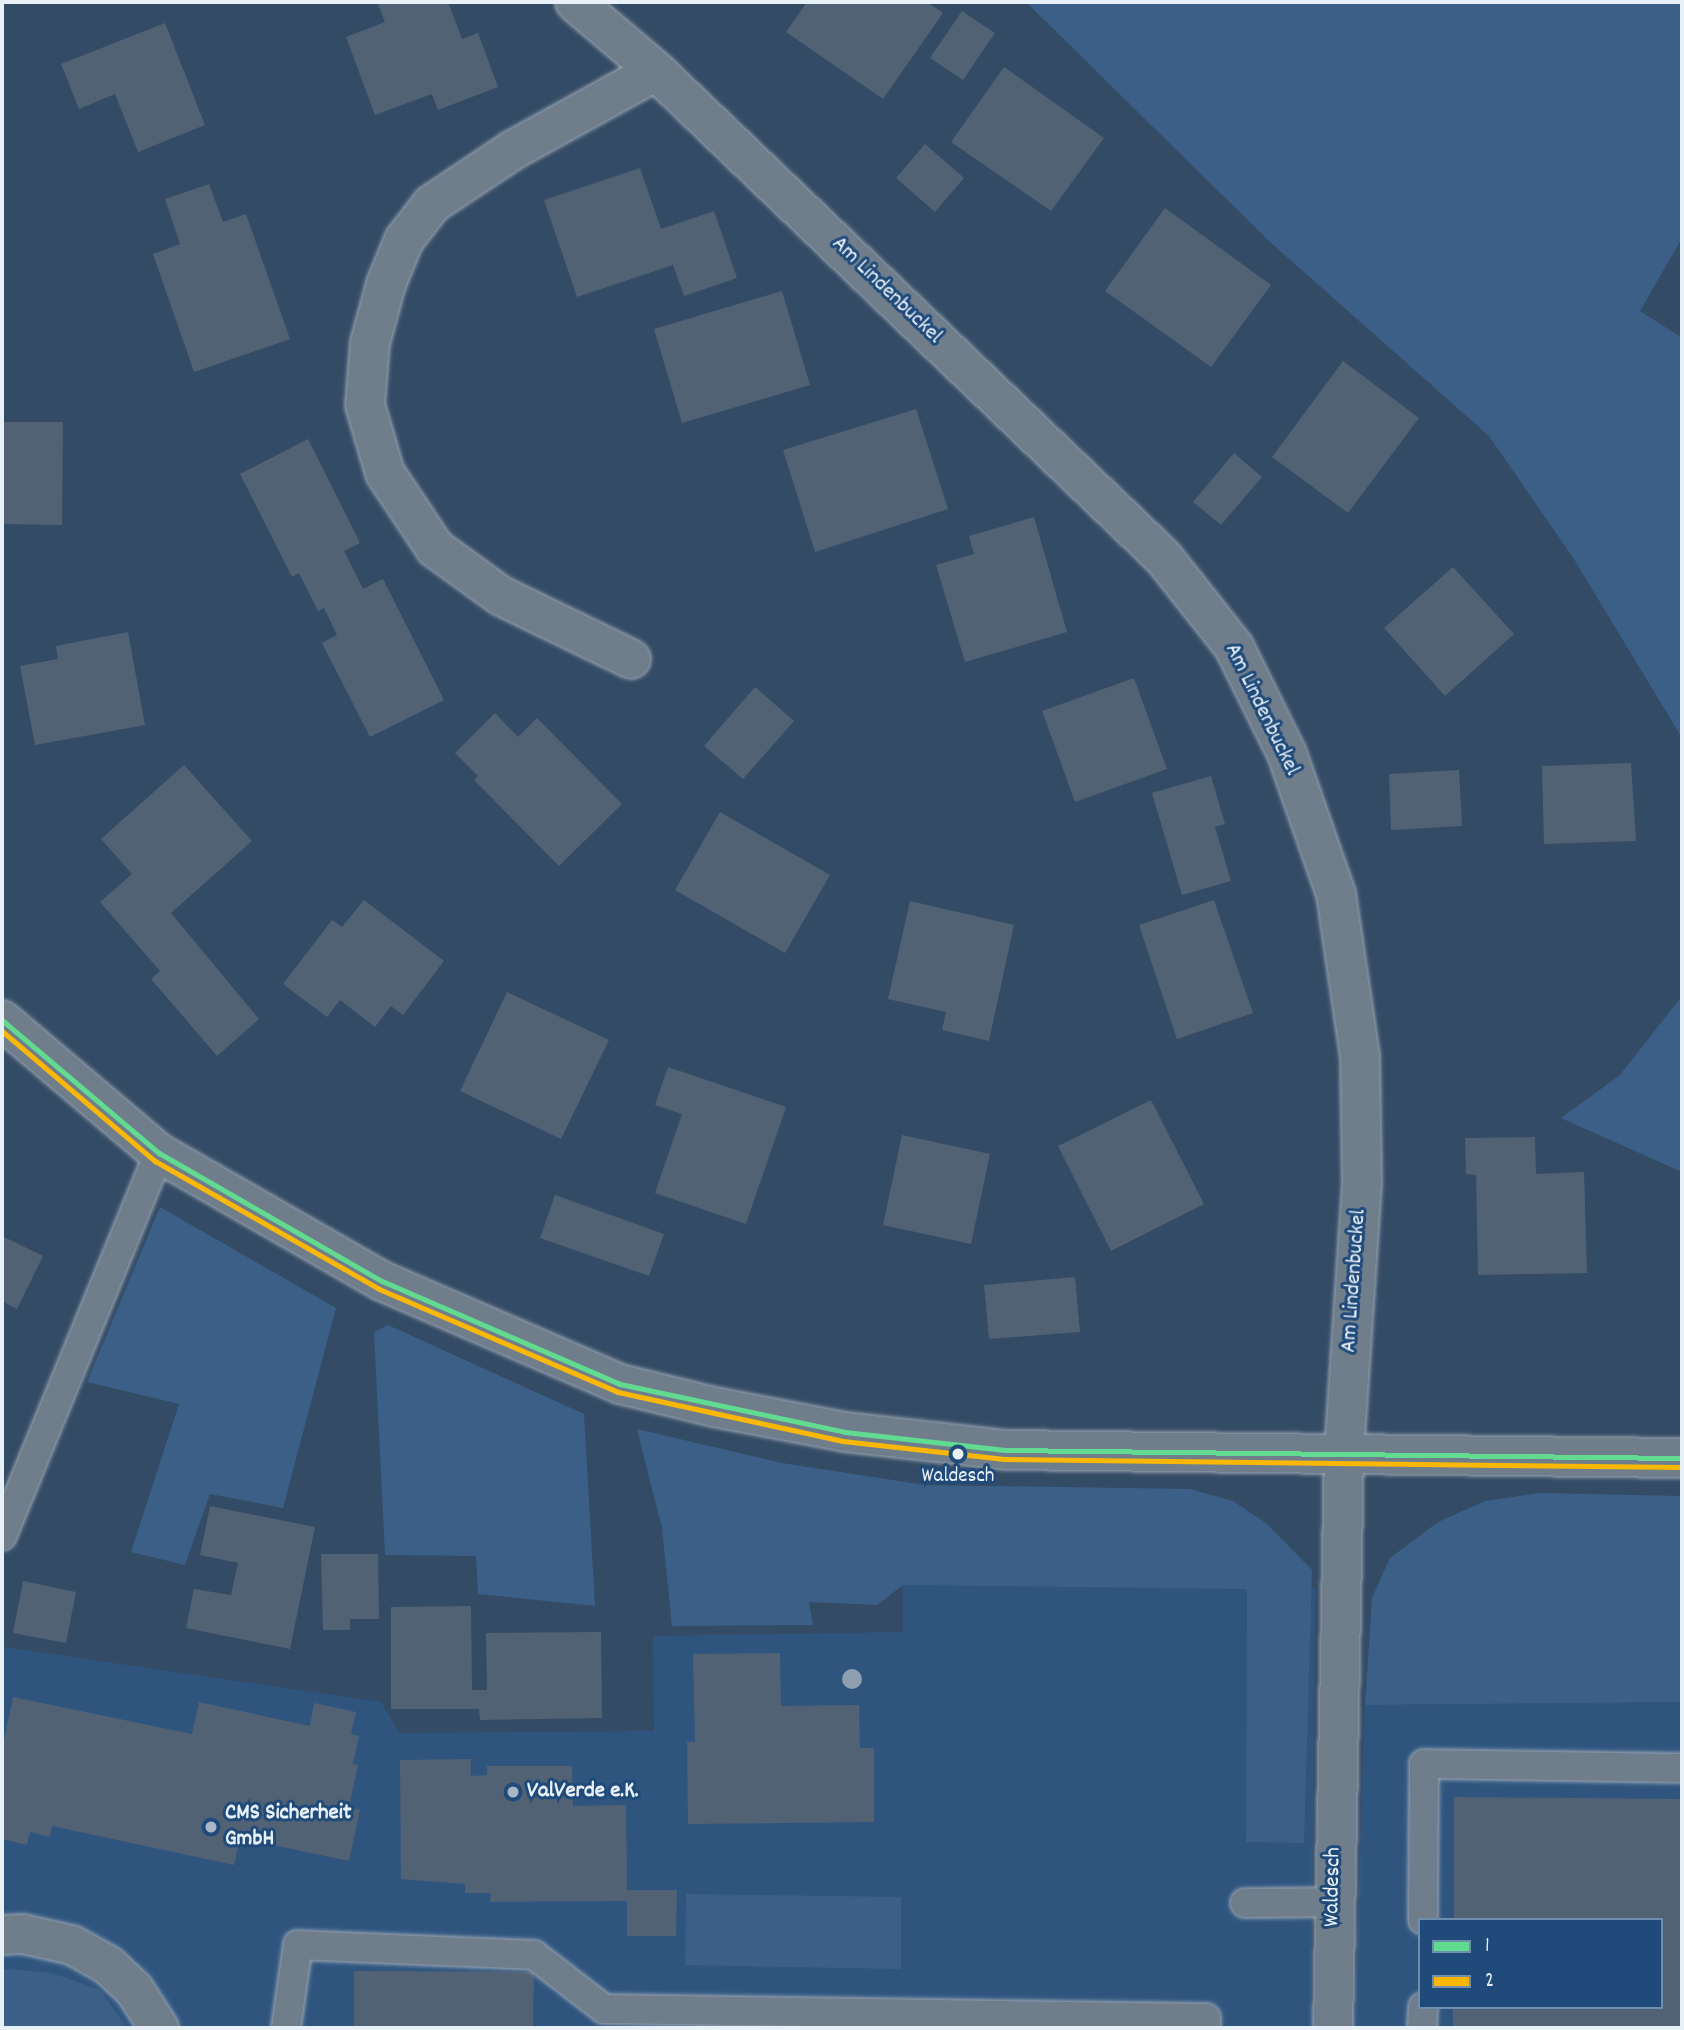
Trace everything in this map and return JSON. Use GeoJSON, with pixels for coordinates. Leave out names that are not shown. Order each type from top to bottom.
{"type":"FeatureCollection","features":[{"type":"Feature","properties":{"kind":"street","name":"Am Lindenbuckel"},"geometry":{"type":"LineString","coordinates":[[575,2],[656,71],[1163,557],[1234,647],[1287,754],[1336,894],[1360,1056],[1362,1183],[1344,1451]]}},
{"type":"Feature","properties":{"kind":"street"},"geometry":{"type":"LineString","coordinates":[[631,659],[501,596],[435,548],[385,473],[365,405],[370,343],[386,284],[404,240],[432,204],[513,150],[656,71]]}},
{"type":"Feature","properties":{"kind":"street"},"geometry":{"type":"LineString","coordinates":[[2,1020],[159,1153],[382,1280],[445,1310],[620,1384],[714,1408],[845,1432],[1005,1450],[1344,1451],[1682,1458]]}},
{"type":"Feature","properties":{"kind":"street","name":"Waldesch"},"geometry":{"type":"LineString","coordinates":[[1333,2028],[1344,1451]]}},
{"type":"Feature","properties":{"kind":"street"},"geometry":{"type":"LineString","coordinates":[[2,1935],[23,1934],[72,1945],[108,1965],[134,1989],[159,2028]]}},
{"type":"Feature","properties":{"kind":"lane"},"geometry":{"type":"LineString","coordinates":[[2,1536],[159,1153]]}},
{"type":"Feature","properties":{"kind":"lane"},"geometry":{"type":"LineString","coordinates":[[1423,1918],[1424,1764],[1682,1768]]}},
{"type":"Feature","properties":{"kind":"lane"},"geometry":{"type":"LineString","coordinates":[[1245,1903],[1334,1902]]}},
{"type":"Feature","properties":{"kind":"lane"},"geometry":{"type":"LineString","coordinates":[[286,2028],[298,1945],[534,1955],[604,2009],[1206,2018],[1206,2028]]}},
{"type":"Feature","properties":{"kind":"lane"},"geometry":{"type":"LineString","coordinates":[[1422,2028],[1423,2009]]}},
{"type":"Feature","properties":{"kind":"shaded area"},"geometry":{"type":"Polygon","coordinates":[[[1026,2],[1682,2],[1682,238],[1640,311],[1682,338],[1682,738],[1574,559],[1489,436],[1269,241],[1026,2]]]}},
{"type":"Feature","properties":{"kind":"shaded area"},"geometry":{"type":"Polygon","coordinates":[[[1682,996],[1682,1172],[1561,1118],[1620,1075],[1682,996]]]}},
{"type":"Feature","properties":{"kind":"shaded area"},"geometry":{"type":"Polygon","coordinates":[[[160,1207],[336,1308],[283,1508],[210,1494],[185,1565],[131,1552],[179,1404],[87,1382],[160,1207]]]}},
{"type":"Feature","properties":{"kind":"shaded area"},"geometry":{"type":"Polygon","coordinates":[[[388,1325],[584,1414],[595,1606],[478,1594],[476,1556],[385,1555],[374,1332],[388,1325]]]}},
{"type":"Feature","properties":{"kind":"shaded area"},"geometry":{"type":"Polygon","coordinates":[[[637,1429],[782,1463],[925,1485],[1190,1489],[1233,1501],[1266,1523],[1312,1570],[1304,1843],[1246,1842],[1247,1589],[903,1585],[877,1605],[809,1602],[813,1625],[672,1626],[662,1528],[637,1429]]]}},
{"type":"Feature","properties":{"kind":"shaded area"},"geometry":{"type":"Polygon","coordinates":[[[1540,1493],[1682,1496],[1682,1702],[1365,1705],[1372,1598],[1390,1558],[1438,1522],[1485,1501],[1540,1493]]]}},
{"type":"Feature","properties":{"kind":"shaded area"},"geometry":{"type":"Polygon","coordinates":[[[903,1584],[1315,1588],[1311,2009],[1355,2010],[1365,1705],[1682,1702],[1682,2028],[2,2028],[4,1647],[381,1702],[399,1733],[654,1731],[653,1636],[903,1632],[903,1584]]]}},
{"type":"Feature","properties":{"kind":"shaded area"},"geometry":{"type":"Polygon","coordinates":[[[686,1894],[901,1897],[901,1969],[685,1965],[686,1894]]]}},
{"type":"Feature","properties":{"kind":"shaded area"},"geometry":{"type":"Polygon","coordinates":[[[2,1970],[52,1973],[100,1990],[127,2028],[2,2028],[2,1970]]]}},
{"type":"Feature","properties":{"kind":"building"},"geometry":{"type":"Polygon","coordinates":[[[377,2],[448,2],[462,39],[478,33],[498,87],[438,110],[432,94],[375,115],[346,37],[385,22],[377,2]]]}},
{"type":"Feature","properties":{"kind":"building"},"geometry":{"type":"Polygon","coordinates":[[[807,2],[927,2],[943,13],[883,99],[786,32],[807,2]]]}},
{"type":"Feature","properties":{"kind":"building"},"geometry":{"type":"Polygon","coordinates":[[[962,11],[995,33],[963,80],[930,58],[962,11]]]}},
{"type":"Feature","properties":{"kind":"building"},"geometry":{"type":"Polygon","coordinates":[[[165,23],[205,125],[138,152],[115,94],[79,109],[61,64],[165,23]]]}},
{"type":"Feature","properties":{"kind":"building"},"geometry":{"type":"Polygon","coordinates":[[[1004,67],[1104,138],[1051,211],[951,142],[1004,67]]]}},
{"type":"Feature","properties":{"kind":"building"},"geometry":{"type":"Polygon","coordinates":[[[925,144],[964,178],[935,212],[896,178],[925,144]]]}},
{"type":"Feature","properties":{"kind":"building"},"geometry":{"type":"Polygon","coordinates":[[[640,168],[661,229],[714,211],[737,278],[684,296],[673,265],[577,297],[544,200],[640,168]]]}},
{"type":"Feature","properties":{"kind":"building"},"geometry":{"type":"Polygon","coordinates":[[[209,184],[223,222],[246,214],[290,339],[194,372],[153,254],[180,244],[165,199],[209,184]]]}},
{"type":"Feature","properties":{"kind":"building"},"geometry":{"type":"Polygon","coordinates":[[[1165,208],[1271,285],[1211,367],[1105,291],[1165,208]]]}},
{"type":"Feature","properties":{"kind":"building"},"geometry":{"type":"Polygon","coordinates":[[[782,291],[810,385],[682,423],[654,329],[782,291]]]}},
{"type":"Feature","properties":{"kind":"building"},"geometry":{"type":"Polygon","coordinates":[[[1343,361],[1419,418],[1348,513],[1272,457],[1343,361]]]}},
{"type":"Feature","properties":{"kind":"building"},"geometry":{"type":"Polygon","coordinates":[[[916,409],[948,509],[815,552],[783,450],[916,409]]]}},
{"type":"Feature","properties":{"kind":"building"},"geometry":{"type":"Polygon","coordinates":[[[2,422],[63,422],[62,525],[2,524],[2,422]]]}},
{"type":"Feature","properties":{"kind":"building"},"geometry":{"type":"Polygon","coordinates":[[[308,439],[360,543],[344,551],[363,589],[383,579],[444,700],[370,737],[322,643],[337,635],[324,608],[318,611],[299,573],[292,577],[240,474],[308,439]]]}},
{"type":"Feature","properties":{"kind":"building"},"geometry":{"type":"Polygon","coordinates":[[[1234,453],[1262,477],[1221,525],[1193,502],[1234,453]]]}},
{"type":"Feature","properties":{"kind":"building"},"geometry":{"type":"Polygon","coordinates":[[[1034,517],[1067,632],[965,662],[936,565],[974,554],[969,536],[1034,517]]]}},
{"type":"Feature","properties":{"kind":"building"},"geometry":{"type":"Polygon","coordinates":[[[1453,567],[1514,634],[1445,696],[1384,628],[1453,567]]]}},
{"type":"Feature","properties":{"kind":"building"},"geometry":{"type":"Polygon","coordinates":[[[128,632],[145,725],[35,745],[20,666],[58,659],[56,646],[128,632]]]}},
{"type":"Feature","properties":{"kind":"building"},"geometry":{"type":"Polygon","coordinates":[[[1134,678],[1167,769],[1075,802],[1042,711],[1134,678]]]}},
{"type":"Feature","properties":{"kind":"building"},"geometry":{"type":"Polygon","coordinates":[[[755,687],[794,721],[743,779],[704,746],[755,687]]]}},
{"type":"Feature","properties":{"kind":"building"},"geometry":{"type":"Polygon","coordinates":[[[495,713],[518,737],[537,718],[622,804],[559,866],[474,780],[478,776],[455,753],[495,713]]]}},
{"type":"Feature","properties":{"kind":"building"},"geometry":{"type":"Polygon","coordinates":[[[1631,763],[1636,841],[1544,844],[1542,766],[1631,763]]]}},
{"type":"Feature","properties":{"kind":"building"},"geometry":{"type":"Polygon","coordinates":[[[184,765],[252,841],[171,913],[259,1019],[217,1056],[151,979],[160,971],[100,902],[132,874],[101,839],[184,765]]]}},
{"type":"Feature","properties":{"kind":"building"},"geometry":{"type":"Polygon","coordinates":[[[1459,770],[1462,826],[1391,830],[1389,774],[1459,770]]]}},
{"type":"Feature","properties":{"kind":"building"},"geometry":{"type":"Polygon","coordinates":[[[1211,776],[1225,824],[1215,827],[1231,881],[1182,895],[1152,793],[1211,776]]]}},
{"type":"Feature","properties":{"kind":"building"},"geometry":{"type":"Polygon","coordinates":[[[720,812],[830,875],[785,953],[675,890],[720,812]]]}},
{"type":"Feature","properties":{"kind":"building"},"geometry":{"type":"Polygon","coordinates":[[[364,900],[444,961],[403,1015],[391,1006],[375,1027],[340,1000],[327,1017],[283,984],[332,920],[342,927],[364,900]]]}},
{"type":"Feature","properties":{"kind":"building"},"geometry":{"type":"Polygon","coordinates":[[[1214,900],[1253,1013],[1177,1039],[1139,925],[1214,900]]]}},
{"type":"Feature","properties":{"kind":"building"},"geometry":{"type":"Polygon","coordinates":[[[910,901],[1014,925],[989,1041],[942,1030],[946,1012],[888,999],[910,901]]]}},
{"type":"Feature","properties":{"kind":"building"},"geometry":{"type":"Polygon","coordinates":[[[507,992],[609,1040],[561,1139],[460,1091],[507,992]]]}},
{"type":"Feature","properties":{"kind":"building"},"geometry":{"type":"Polygon","coordinates":[[[668,1067],[786,1107],[746,1224],[655,1193],[682,1114],[655,1105],[668,1067]]]}},
{"type":"Feature","properties":{"kind":"building"},"geometry":{"type":"Polygon","coordinates":[[[1151,1100],[1204,1204],[1111,1251],[1058,1146],[1151,1100]]]}},
{"type":"Feature","properties":{"kind":"building"},"geometry":{"type":"Polygon","coordinates":[[[902,1135],[990,1154],[971,1244],[883,1225],[902,1135]]]}},
{"type":"Feature","properties":{"kind":"building"},"geometry":{"type":"Polygon","coordinates":[[[1535,1137],[1536,1174],[1584,1172],[1587,1273],[1478,1275],[1476,1175],[1466,1174],[1465,1138],[1535,1137]]]}},
{"type":"Feature","properties":{"kind":"building"},"geometry":{"type":"Polygon","coordinates":[[[555,1195],[664,1234],[649,1276],[540,1238],[555,1195]]]}},
{"type":"Feature","properties":{"kind":"building"},"geometry":{"type":"Polygon","coordinates":[[[2,1236],[43,1256],[17,1309],[2,1301],[2,1236]]]}},
{"type":"Feature","properties":{"kind":"building"},"geometry":{"type":"Polygon","coordinates":[[[1075,1277],[1080,1332],[989,1339],[984,1285],[1075,1277]]]}},
{"type":"Feature","properties":{"kind":"building"},"geometry":{"type":"Polygon","coordinates":[[[210,1506],[315,1527],[290,1649],[186,1628],[194,1589],[231,1595],[238,1563],[200,1555],[210,1506]]]}},
{"type":"Feature","properties":{"kind":"building"},"geometry":{"type":"Polygon","coordinates":[[[321,1554],[378,1554],[379,1619],[350,1619],[350,1630],[323,1630],[321,1554]]]}},
{"type":"Feature","properties":{"kind":"building"},"geometry":{"type":"Polygon","coordinates":[[[23,1581],[76,1592],[66,1643],[13,1633],[23,1581]]]}},
{"type":"Feature","properties":{"kind":"building"},"geometry":{"type":"Polygon","coordinates":[[[471,1606],[472,1690],[487,1690],[486,1633],[601,1632],[602,1718],[480,1720],[479,1709],[391,1709],[391,1607],[471,1606]]]}},
{"type":"Feature","properties":{"kind":"building"},"geometry":{"type":"Polygon","coordinates":[[[780,1653],[781,1706],[859,1705],[860,1748],[874,1748],[874,1822],[688,1824],[687,1742],[695,1742],[693,1654],[780,1653]]]}},
{"type":"Feature","properties":{"kind":"building"},"geometry":{"type":"Polygon","coordinates":[[[13,1697],[192,1734],[199,1702],[310,1726],[314,1703],[356,1712],[351,1734],[359,1736],[353,1764],[358,1765],[349,1807],[360,1810],[349,1861],[240,1838],[234,1865],[52,1826],[50,1837],[30,1832],[27,1845],[2,1839],[2,1750],[13,1697]]]}},
{"type":"Feature","properties":{"kind":"building"},"geometry":{"type":"Polygon","coordinates":[[[471,1759],[471,1776],[487,1775],[487,1766],[572,1766],[573,1806],[626,1805],[627,1890],[677,1890],[676,1936],[627,1936],[627,1901],[490,1902],[491,1893],[465,1893],[465,1884],[401,1879],[400,1760],[471,1759]]]}},
{"type":"Feature","properties":{"kind":"building"},"geometry":{"type":"Polygon","coordinates":[[[1454,1797],[1682,1799],[1682,2028],[1453,2028],[1453,2009],[1663,2009],[1663,1918],[1454,1918],[1454,1797]]]}},
{"type":"Feature","properties":{"kind":"building"},"geometry":{"type":"Polygon","coordinates":[[[354,1971],[534,1972],[533,2028],[354,2028],[354,1971]]]}},
{"type":"Feature","properties":{"kind":"building"},"geometry":{"type":"Polygon","coordinates":[[[696,2025],[818,2026],[818,2028],[696,2028],[696,2025]]]}},
{"type":"Feature","properties":{"kind":"transit line","name":"1"},"geometry":{"type":"LineString","coordinates":[[2,1020],[159,1153],[382,1281],[620,1384],[845,1432],[1005,1450],[1682,1458]]}},
{"type":"Feature","properties":{"kind":"transit line","name":"2"},"geometry":{"type":"LineString","coordinates":[[2,1031],[155,1161],[379,1289],[618,1392],[843,1441],[1004,1459],[1682,1467]]}},
{"type":"Feature","properties":{"kind":"place","name":"Waldesch"},"geometry":{"type":"Point","coordinates":[958,1454]}},
{"type":"Feature","properties":{"kind":"place","name":"ValVerde e.K."},"geometry":{"type":"Point","coordinates":[513,1792]}},
{"type":"Feature","properties":{"kind":"place","name":"CMS Sicherheit GmbH"},"geometry":{"type":"Point","coordinates":[211,1827]}}]}
